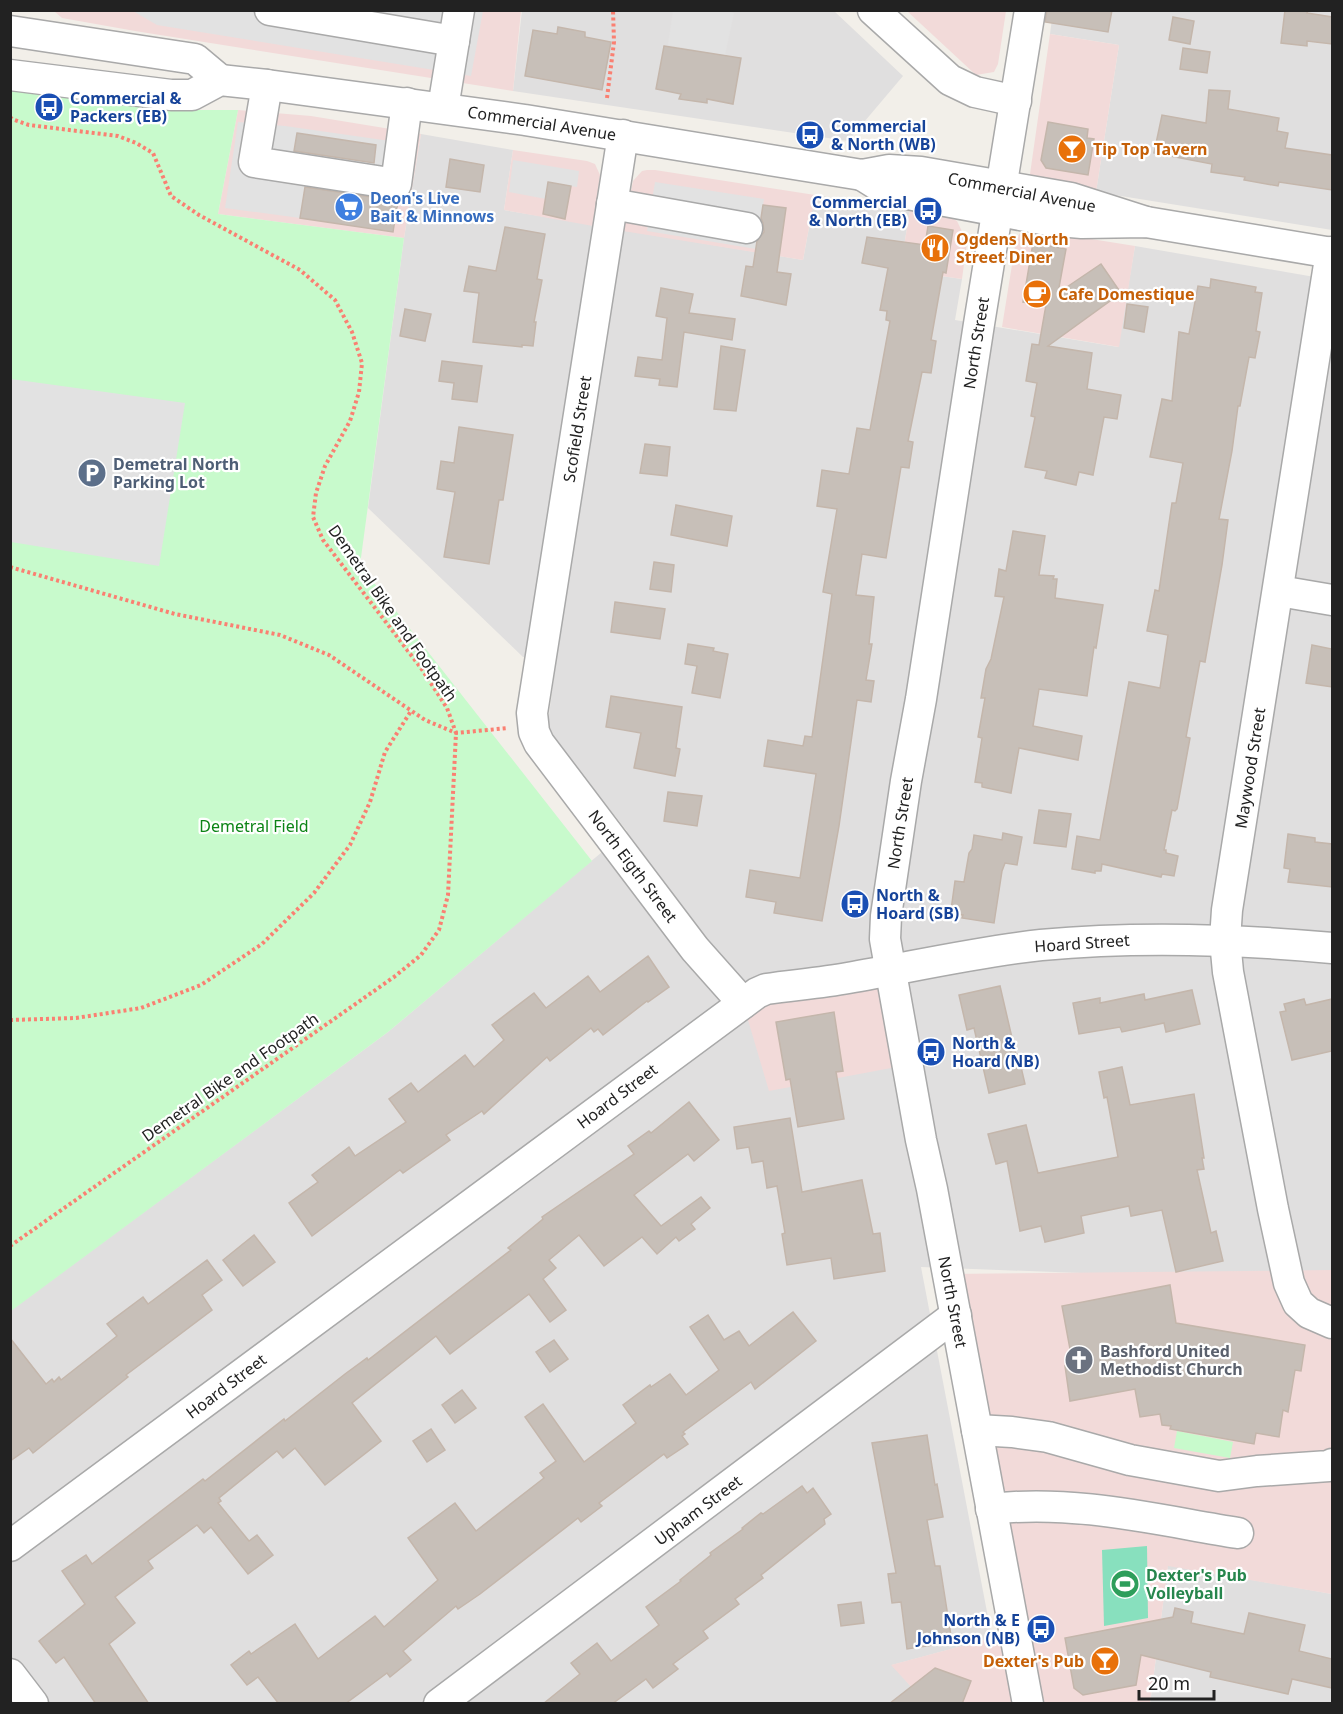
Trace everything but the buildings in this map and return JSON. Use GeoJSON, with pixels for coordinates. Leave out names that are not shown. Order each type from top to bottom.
{"type":"FeatureCollection","features":[{"type":"Feature","properties":{"kind":"street"},"geometry":{"type":"LineString","coordinates":[[270,10],[454,41]]}},
{"type":"Feature","properties":{"kind":"street"},"geometry":{"type":"LineString","coordinates":[[443,108],[459,10]]}},
{"type":"Feature","properties":{"kind":"street"},"geometry":{"type":"LineString","coordinates":[[873,10],[950,80],[975,92],[1016,101]]}},
{"type":"Feature","properties":{"kind":"street","name":"North Street"},"geometry":{"type":"LineString","coordinates":[[1028,1704],[885,939],[886,916],[1030,10]]}},
{"type":"Feature","properties":{"kind":"street"},"geometry":{"type":"LineString","coordinates":[[10,31],[195,59],[220,80],[192,95],[134,91],[10,75]]}},
{"type":"Feature","properties":{"kind":"street","name":"Commercial Avenue"},"geometry":{"type":"LineString","coordinates":[[220,80],[443,108],[623,135],[861,175],[886,190],[1000,199],[1066,223],[1146,222],[1332,252]]}},
{"type":"Feature","properties":{"kind":"street"},"geometry":{"type":"LineString","coordinates":[[267,85],[254,162],[396,184],[407,103]]}},
{"type":"Feature","properties":{"kind":"street","name":"Scofield Street"},"geometry":{"type":"LineString","coordinates":[[533,723],[532,713],[623,135]]}},
{"type":"Feature","properties":{"kind":"street"},"geometry":{"type":"LineString","coordinates":[[612,204],[747,228]]}},
{"type":"Feature","properties":{"kind":"street","name":"Maywood Street"},"geometry":{"type":"LineString","coordinates":[[1332,252],[1229,898],[1225,940],[1228,972],[1289,1282],[1298,1303],[1309,1313],[1332,1323]]}},
{"type":"Feature","properties":{"kind":"street"},"geometry":{"type":"LineString","coordinates":[[1279,591],[1332,600]]}},
{"type":"Feature","properties":{"kind":"street","name":"North Eigth Street"},"geometry":{"type":"LineString","coordinates":[[533,723],[539,743],[695,949],[742,1004]]}},
{"type":"Feature","properties":{"kind":"street","name":"Hoard Street"},"geometry":{"type":"LineString","coordinates":[[10,1546],[757,993],[766,989],[846,978],[954,957],[1111,940],[1192,938],[1332,948]]}},
{"type":"Feature","properties":{"kind":"street","name":"Upham Street"},"geometry":{"type":"LineString","coordinates":[[439,1704],[956,1315]]}},
{"type":"Feature","properties":{"kind":"street"},"geometry":{"type":"LineString","coordinates":[[977,1430],[1048,1437],[1130,1460],[1219,1476],[1332,1464]]}},
{"type":"Feature","properties":{"kind":"street"},"geometry":{"type":"LineString","coordinates":[[992,1509],[1025,1505],[1074,1507],[1238,1533]]}},
{"type":"Feature","properties":{"kind":"street"},"geometry":{"type":"LineString","coordinates":[[10,1674],[33,1704]]}},
{"type":"Feature","properties":{"kind":"path"},"geometry":{"type":"LineString","coordinates":[[607,98],[615,42],[613,10]]}},
{"type":"Feature","properties":{"kind":"path","name":"Demetral Bike and Footpath"},"geometry":{"type":"LineString","coordinates":[[10,117],[29,125],[118,136],[136,143],[153,153],[171,196],[199,215],[300,270],[335,300],[352,332],[362,363],[359,392],[350,421],[325,466],[316,493],[313,517],[323,540],[421,668],[447,708],[456,733],[448,895],[439,930],[421,955],[394,977],[10,1246]]}},
{"type":"Feature","properties":{"kind":"path","name":"Demetral Bike and Footpath"},"geometry":{"type":"LineString","coordinates":[[10,567],[175,614],[280,635],[329,655],[425,720],[456,733]]}},
{"type":"Feature","properties":{"kind":"path"},"geometry":{"type":"LineString","coordinates":[[10,1020],[76,1018],[141,1008],[201,984],[262,944],[314,893],[350,845],[370,802],[385,752],[411,711]]}},
{"type":"Feature","properties":{"kind":"path"},"geometry":{"type":"LineString","coordinates":[[456,733],[496,730],[533,723]]}},
{"type":"Feature","properties":{"kind":"shaded area"},"geometry":{"type":"Polygon","coordinates":[[[522,10],[834,11],[903,76],[848,141],[513,91],[522,10]]]}},
{"type":"Feature","properties":{"kind":"shaded area"},"geometry":{"type":"Polygon","coordinates":[[[722,10],[734,13],[725,55],[668,45],[673,11],[722,10]]]}},
{"type":"Feature","properties":{"kind":"shaded area"},"geometry":{"type":"Polygon","coordinates":[[[54,11],[521,11],[513,91],[135,31],[62,18],[54,11]]]}},
{"type":"Feature","properties":{"kind":"shaded area"},"geometry":{"type":"Polygon","coordinates":[[[133,11],[483,11],[471,76],[157,25],[133,11]]]}},
{"type":"Feature","properties":{"kind":"shaded area"},"geometry":{"type":"Polygon","coordinates":[[[907,11],[1006,11],[998,64],[994,72],[976,75],[907,11]]]}},
{"type":"Feature","properties":{"kind":"shaded area"},"geometry":{"type":"Polygon","coordinates":[[[1053,11],[1332,11],[1332,230],[1096,192],[1119,45],[1050,34],[1053,11]]]}},
{"type":"Feature","properties":{"kind":"shaded area"},"geometry":{"type":"Polygon","coordinates":[[[1050,34],[1119,45],[1096,192],[1031,178],[1050,34]]]}},
{"type":"Feature","properties":{"kind":"shaded area"},"geometry":{"type":"Polygon","coordinates":[[[238,110],[311,116],[421,134],[404,238],[218,214],[238,110]]]}},
{"type":"Feature","properties":{"kind":"shaded area"},"geometry":{"type":"Polygon","coordinates":[[[238,122],[285,126],[418,145],[409,197],[306,182],[300,218],[225,208],[238,122]]]}},
{"type":"Feature","properties":{"kind":"shaded area"},"geometry":{"type":"Polygon","coordinates":[[[421,134],[513,150],[504,210],[803,260],[815,195],[910,210],[900,270],[962,279],[955,320],[1118,347],[1135,246],[1332,280],[1332,1277],[1159,1276],[921,1267],[992,1638],[892,1665],[926,1703],[11,1703],[10,1311],[388,1032],[627,831],[563,751],[552,733],[548,722],[556,663],[523,657],[368,508],[404,238],[421,134]]]}},
{"type":"Feature","properties":{"kind":"shaded area"},"geometry":{"type":"Polygon","coordinates":[[[513,150],[595,164],[600,175],[593,226],[504,210],[513,150]]]}},
{"type":"Feature","properties":{"kind":"shaded area"},"geometry":{"type":"Polygon","coordinates":[[[513,160],[579,171],[577,187],[548,183],[546,199],[509,192],[513,160]]]}},
{"type":"Feature","properties":{"kind":"shaded area"},"geometry":{"type":"Polygon","coordinates":[[[642,171],[815,195],[803,260],[623,231],[633,181],[642,171]]]}},
{"type":"Feature","properties":{"kind":"shaded area"},"geometry":{"type":"Polygon","coordinates":[[[655,182],[764,199],[756,249],[647,231],[655,182]]]}},
{"type":"Feature","properties":{"kind":"shaded area"},"geometry":{"type":"Polygon","coordinates":[[[910,210],[947,216],[957,221],[967,242],[962,279],[900,270],[910,210]]]}},
{"type":"Feature","properties":{"kind":"shaded area"},"geometry":{"type":"Polygon","coordinates":[[[1025,230],[1135,246],[1119,347],[1002,327],[1016,240],[1025,230]]]}},
{"type":"Feature","properties":{"kind":"shaded area","name":"Demetral North Parking Lot"},"geometry":{"type":"Polygon","coordinates":[[[11,379],[185,403],[159,566],[11,542],[11,379]]]}},
{"type":"Feature","properties":{"kind":"shaded area"},"geometry":{"type":"Polygon","coordinates":[[[891,969],[907,1065],[769,1091],[743,1003],[891,969]]]}},
{"type":"Feature","properties":{"kind":"shaded area"},"geometry":{"type":"Polygon","coordinates":[[[1332,1270],[1332,1594],[1168,1566],[1150,1703],[926,1703],[891,1665],[1014,1632],[948,1274],[1332,1270]]]}},
{"type":"Feature","properties":{"kind":"shaded area"},"geometry":{"type":"Polygon","coordinates":[[[1168,1565],[1332,1594],[1332,1703],[1150,1704],[1168,1565]]]}},
{"type":"Feature","properties":{"kind":"green space","name":"Demetral Field"},"geometry":{"type":"Polygon","coordinates":[[[11,88],[165,110],[238,110],[218,214],[404,238],[360,565],[592,861],[388,1032],[11,1311],[11,88]]]}},
{"type":"Feature","properties":{"kind":"green space"},"geometry":{"type":"Polygon","coordinates":[[[1177,1431],[1233,1442],[1230,1458],[1174,1448],[1177,1431]]]}},
{"type":"Feature","properties":{"kind":"green space","name":"Dexter's Pub Volleyball"},"geometry":{"type":"Polygon","coordinates":[[[1147,1546],[1148,1618],[1104,1626],[1102,1550],[1147,1546]]]}},
{"type":"Feature","properties":{"kind":"place","name":"Commercial & Packers (EB)"},"geometry":{"type":"Point","coordinates":[49,107]}},
{"type":"Feature","properties":{"kind":"place","name":"Commercial & North (WB)"},"geometry":{"type":"Point","coordinates":[810,135]}},
{"type":"Feature","properties":{"kind":"place","name":"Tip Top Tavern"},"geometry":{"type":"Point","coordinates":[1072,149]}},
{"type":"Feature","properties":{"kind":"place","name":"Deon's Live Bait & Minnows"},"geometry":{"type":"Point","coordinates":[349,207]}},
{"type":"Feature","properties":{"kind":"place","name":"Commercial & North (EB)"},"geometry":{"type":"Point","coordinates":[928,211]}},
{"type":"Feature","properties":{"kind":"place","name":"Ogdens North Street Diner"},"geometry":{"type":"Point","coordinates":[935,248]}},
{"type":"Feature","properties":{"kind":"place","name":"Cafe Domestique"},"geometry":{"type":"Point","coordinates":[1037,294]}},
{"type":"Feature","properties":{"kind":"place","name":"Demetral North Parking Lot"},"geometry":{"type":"Point","coordinates":[92,473]}},
{"type":"Feature","properties":{"kind":"place","name":"North & Hoard (SB)"},"geometry":{"type":"Point","coordinates":[855,904]}},
{"type":"Feature","properties":{"kind":"place","name":"North & Hoard (NB)"},"geometry":{"type":"Point","coordinates":[931,1052]}},
{"type":"Feature","properties":{"kind":"place","name":"Bashford United Methodist Church"},"geometry":{"type":"Point","coordinates":[1079,1360]}},
{"type":"Feature","properties":{"kind":"place","name":"Dexter's Pub Volleyball"},"geometry":{"type":"Point","coordinates":[1125,1584]}},
{"type":"Feature","properties":{"kind":"place","name":"North & E Johnson (NB)"},"geometry":{"type":"Point","coordinates":[1041,1629]}},
{"type":"Feature","properties":{"kind":"place","name":"Dexter's Pub"},"geometry":{"type":"Point","coordinates":[1105,1661]}}]}
